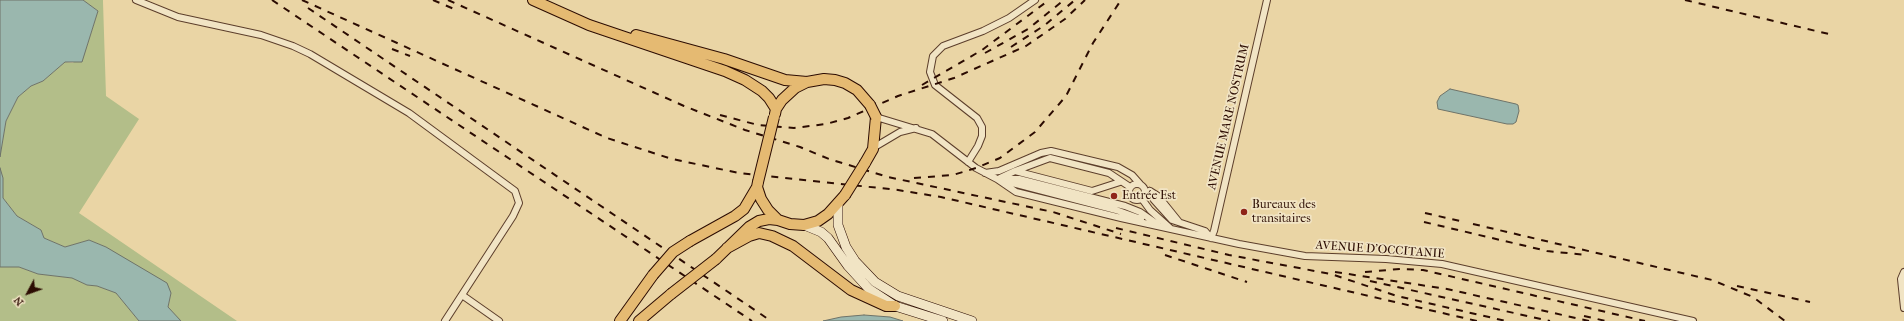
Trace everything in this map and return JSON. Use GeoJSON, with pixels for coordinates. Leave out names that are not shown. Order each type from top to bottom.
{"type":"FeatureCollection","features":[{"type":"Feature","properties":{"kind":"main road"},"geometry":{"type":"LineString","coordinates":[[533,0],[589,25],[725,71],[745,80],[769,98],[775,113]]}},
{"type":"Feature","properties":{"kind":"main road"},"geometry":{"type":"LineString","coordinates":[[564,13],[724,59],[785,80],[806,82],[824,79],[835,80],[845,83],[857,90],[870,105],[876,117],[872,149],[865,163],[841,199],[818,221],[804,225]]}},
{"type":"Feature","properties":{"kind":"main road"},"geometry":{"type":"LineString","coordinates":[[620,321],[652,275],[673,252],[735,216],[744,209],[758,184],[775,113],[782,100],[795,88],[806,82]]}},
{"type":"Feature","properties":{"kind":"main road"},"geometry":{"type":"LineString","coordinates":[[758,184],[761,199],[768,210],[778,220]]}},
{"type":"Feature","properties":{"kind":"main road"},"geometry":{"type":"LineString","coordinates":[[841,199],[838,225],[846,246],[855,261],[874,282],[898,296],[972,321]]}},
{"type":"Feature","properties":{"kind":"main road"},"geometry":{"type":"LineString","coordinates":[[639,321],[716,259],[749,227],[769,219],[790,224],[804,225],[821,232],[828,238],[858,278],[869,289],[895,306],[943,321]]}},
{"type":"Feature","properties":{"kind":"main road"},"geometry":{"type":"LineString","coordinates":[[727,248],[759,232],[772,236],[794,246],[851,290],[886,306],[895,306]]}},
{"type":"Feature","properties":{"kind":"street"},"geometry":{"type":"LineString","coordinates":[[136,0],[178,17],[261,36],[293,46],[310,54],[351,77],[409,113],[515,191],[519,203],[513,216],[445,321]]}},
{"type":"Feature","properties":{"kind":"street"},"geometry":{"type":"LineString","coordinates":[[968,162],[978,146],[982,136],[982,127],[977,118],[935,85],[930,72],[933,56],[944,46],[983,31],[1009,18],[1035,0]]}},
{"type":"Feature","properties":{"kind":"street","name":"AVENUE MARE NOSTRUM"},"geometry":{"type":"LineString","coordinates":[[1211,238],[1214,231],[1267,0]]}},
{"type":"Feature","properties":{"kind":"street","name":"AVENUE D'OCCITANIE"},"geometry":{"type":"LineString","coordinates":[[876,117],[932,134],[968,162],[1016,192],[1171,230],[1305,256],[1393,259],[1442,264],[1693,321]]}},
{"type":"Feature","properties":{"kind":"street"},"geometry":{"type":"LineString","coordinates":[[872,149],[900,132],[916,128]]}},
{"type":"Feature","properties":{"kind":"street"},"geometry":{"type":"LineString","coordinates":[[985,173],[999,171],[1041,153],[1051,151],[1118,167],[1132,175],[1147,190],[1167,216],[1180,224],[1205,231],[1211,238]]}},
{"type":"Feature","properties":{"kind":"street"},"geometry":{"type":"LineString","coordinates":[[997,179],[1050,158],[1109,173],[1120,182],[1130,187]]}},
{"type":"Feature","properties":{"kind":"street"},"geometry":{"type":"LineString","coordinates":[[1015,171],[1092,191],[1120,182]]}},
{"type":"Feature","properties":{"kind":"street","name":"AVENUE D'OCCITANIE"},"geometry":{"type":"LineString","coordinates":[[997,179],[1019,179],[1125,206],[1140,212],[1158,226]]}},
{"type":"Feature","properties":{"kind":"street"},"geometry":{"type":"LineString","coordinates":[[1140,184],[1134,184],[1130,187],[1128,193],[1131,198],[1136,200],[1142,199],[1147,190]]}},
{"type":"Feature","properties":{"kind":"street"},"geometry":{"type":"LineString","coordinates":[[1142,199],[1150,210],[1171,230]]}},
{"type":"Feature","properties":{"kind":"street"},"geometry":{"type":"LineString","coordinates":[[1904,272],[1901,279],[1904,308]]}},
{"type":"Feature","properties":{"kind":"street"},"geometry":{"type":"LineString","coordinates":[[462,296],[499,321]]}},
{"type":"Feature","properties":{"kind":"green space"},"geometry":{"type":"Polygon","coordinates":[[[83,0],[103,0],[106,96],[139,119],[79,213],[237,321],[180,321],[168,307],[171,293],[106,247],[89,240],[65,247],[44,238],[41,230],[17,216],[3,198],[3,179],[0,168],[0,157],[6,121],[18,97],[31,86],[43,81],[65,62],[73,63],[87,46],[98,11],[83,0]]]}},
{"type":"Feature","properties":{"kind":"green space"},"geometry":{"type":"Polygon","coordinates":[[[0,267],[19,267],[38,274],[73,278],[87,285],[97,286],[116,293],[139,321],[0,321],[0,267]]]}},
{"type":"Feature","properties":{"kind":"water"},"geometry":{"type":"Polygon","coordinates":[[[0,0],[83,0],[98,11],[82,62],[65,62],[43,81],[31,86],[18,97],[6,121],[0,157],[0,0]]]}},
{"type":"Feature","properties":{"kind":"water"},"geometry":{"type":"Polygon","coordinates":[[[1450,89],[1518,105],[1519,111],[1516,122],[1513,124],[1507,124],[1438,109],[1437,102],[1440,96],[1450,89]]]}},
{"type":"Feature","properties":{"kind":"water"},"geometry":{"type":"Polygon","coordinates":[[[0,168],[3,178],[3,198],[17,216],[41,230],[44,238],[65,247],[89,240],[106,247],[167,283],[171,293],[168,307],[181,321],[139,321],[116,293],[97,286],[87,285],[72,278],[38,274],[19,267],[0,267],[0,168]]]}},
{"type":"Feature","properties":{"kind":"water"},"geometry":{"type":"Polygon","coordinates":[[[864,315],[890,317],[903,321],[823,321],[841,317],[864,315]]]}},
{"type":"Feature","properties":{"kind":"railway"},"geometry":{"type":"LineString","coordinates":[[272,0],[752,321]]}},
{"type":"Feature","properties":{"kind":"railway"},"geometry":{"type":"LineString","coordinates":[[302,0],[607,138],[672,159],[739,173],[898,190],[941,197],[1477,321]]}},
{"type":"Feature","properties":{"kind":"railway"},"geometry":{"type":"LineString","coordinates":[[433,0],[454,9]]}},
{"type":"Feature","properties":{"kind":"railway"},"geometry":{"type":"LineString","coordinates":[[448,0],[684,106],[745,130],[800,147],[829,159],[888,177],[1053,212],[1121,234]]}},
{"type":"Feature","properties":{"kind":"railway"},"geometry":{"type":"LineString","coordinates":[[922,85],[982,50],[1049,0]]}},
{"type":"Feature","properties":{"kind":"railway"},"geometry":{"type":"LineString","coordinates":[[985,53],[1028,29],[1064,0]]}},
{"type":"Feature","properties":{"kind":"railway"},"geometry":{"type":"LineString","coordinates":[[1011,47],[1045,25],[1075,0]]}},
{"type":"Feature","properties":{"kind":"railway"},"geometry":{"type":"LineString","coordinates":[[720,115],[758,125],[794,128],[826,124],[848,118],[898,96],[954,78],[1026,46],[1065,19],[1085,0]]}},
{"type":"Feature","properties":{"kind":"railway"},"geometry":{"type":"LineString","coordinates":[[914,178],[953,175],[976,168],[1000,158],[1035,132],[1066,96],[1093,43],[1121,0]]}},
{"type":"Feature","properties":{"kind":"railway"},"geometry":{"type":"LineString","coordinates":[[1685,0],[1833,35]]}},
{"type":"Feature","properties":{"kind":"railway"},"geometry":{"type":"LineString","coordinates":[[308,8],[771,321]]}},
{"type":"Feature","properties":{"kind":"railway"},"geometry":{"type":"LineString","coordinates":[[392,49],[410,56]]}},
{"type":"Feature","properties":{"kind":"railway"},"geometry":{"type":"LineString","coordinates":[[1425,213],[1460,221]]}},
{"type":"Feature","properties":{"kind":"railway"},"geometry":{"type":"LineString","coordinates":[[1424,222],[1547,251],[1586,255]]}},
{"type":"Feature","properties":{"kind":"railway"},"geometry":{"type":"LineString","coordinates":[[1473,224],[1712,280],[1753,297],[1785,321]]}},
{"type":"Feature","properties":{"kind":"railway"},"geometry":{"type":"LineString","coordinates":[[1116,228],[1229,255],[1331,274],[1397,296],[1506,321]]}},
{"type":"Feature","properties":{"kind":"railway"},"geometry":{"type":"LineString","coordinates":[[1165,255],[1247,282]]}},
{"type":"Feature","properties":{"kind":"railway"},"geometry":{"type":"LineString","coordinates":[[1365,272],[1400,269],[1423,270],[1645,321]]}},
{"type":"Feature","properties":{"kind":"railway"},"geometry":{"type":"LineString","coordinates":[[1335,272],[1447,289],[1589,321]]}},
{"type":"Feature","properties":{"kind":"railway"},"geometry":{"type":"LineString","coordinates":[[1370,281],[1550,321]]}},
{"type":"Feature","properties":{"kind":"railway"},"geometry":{"type":"LineString","coordinates":[[1737,286],[1810,302]]}},
{"type":"Feature","properties":{"kind":"railway"},"geometry":{"type":"LineString","coordinates":[[1584,316],[1606,321]]}},
{"type":"Feature","properties":{"kind":"place","name":"Entrée Est"},"geometry":{"type":"Point","coordinates":[1114,196]}},
{"type":"Feature","properties":{"kind":"place","name":"Bureaux des transitaires"},"geometry":{"type":"Point","coordinates":[1244,212]}}]}
